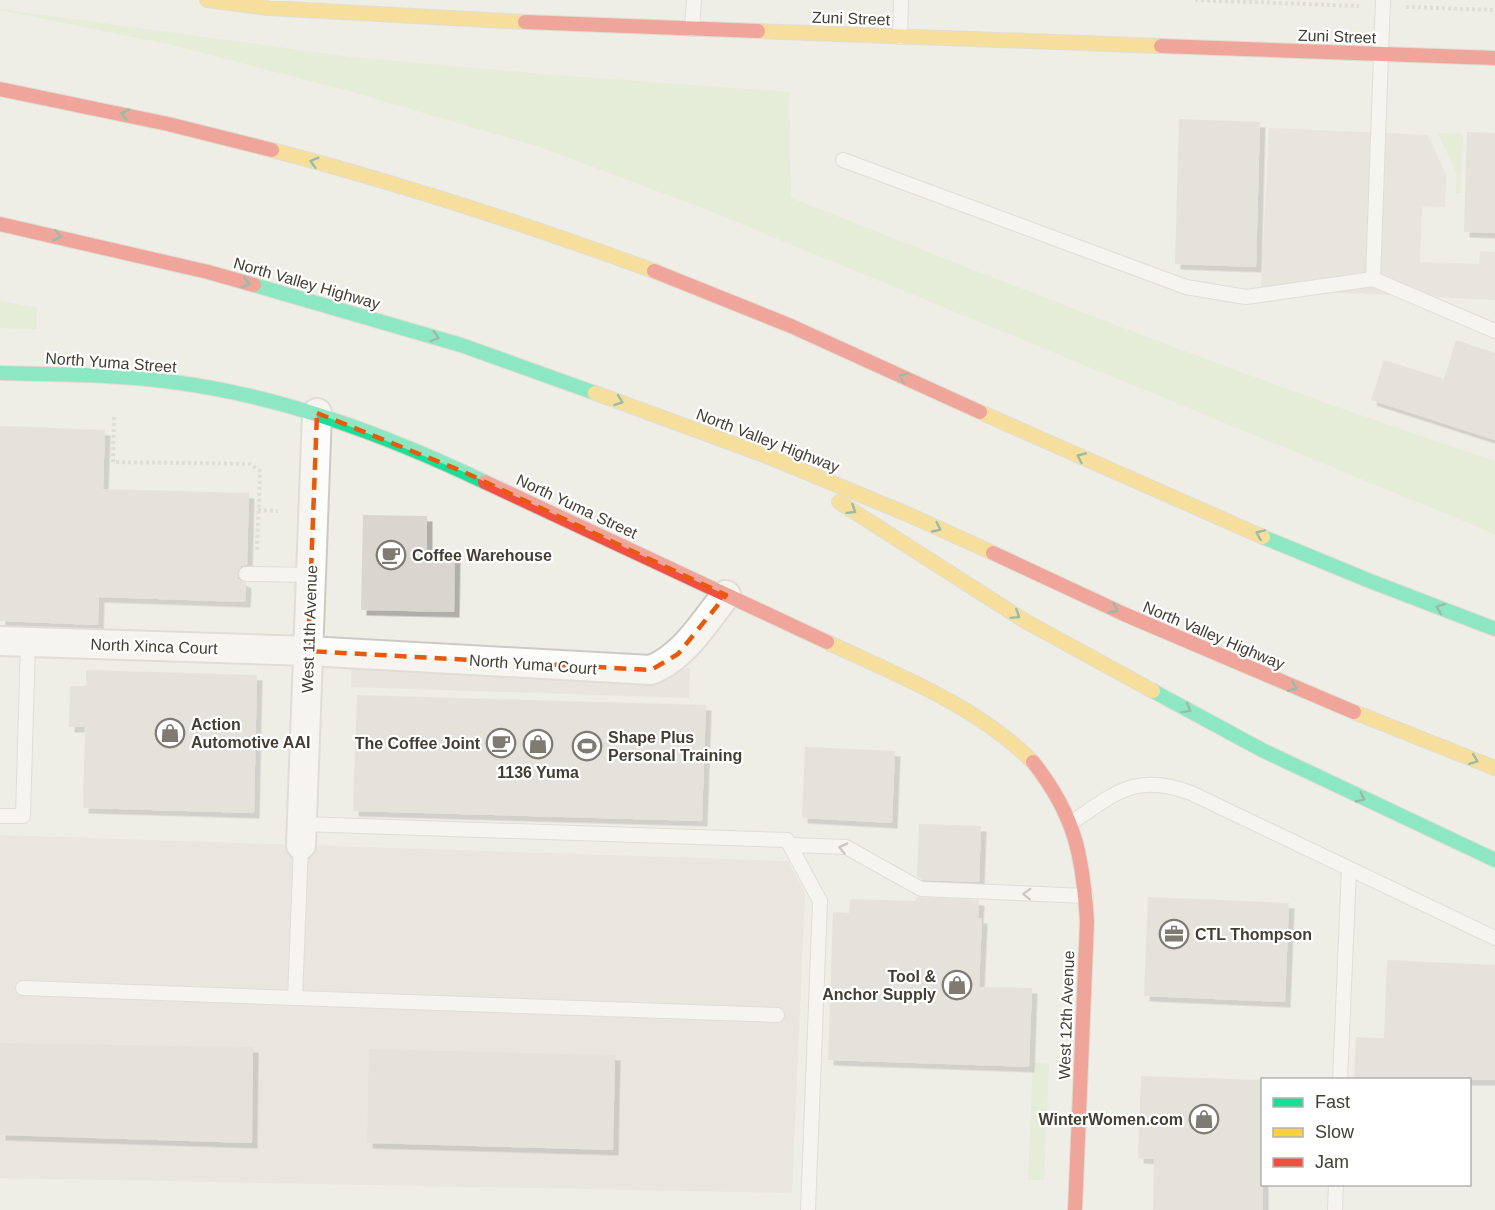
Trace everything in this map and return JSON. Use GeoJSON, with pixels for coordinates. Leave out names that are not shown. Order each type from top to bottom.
{"type":"FeatureCollection","features":[{"type":"Feature","properties":{"kind":"main road","name":"Zuni Street"},"geometry":{"type":"LineString","coordinates":[[207,0],[268,8],[324,6],[484,21],[1495,58]]}},
{"type":"Feature","properties":{"kind":"main road"},"geometry":{"type":"LineString","coordinates":[[0,89],[132,116],[287,154],[370,177],[581,245],[761,315],[1154,490],[1399,592],[1495,629]]}},
{"type":"Feature","properties":{"kind":"main road","name":"North Valley Highway"},"geometry":{"type":"LineString","coordinates":[[0,224],[208,272],[379,320],[536,371],[767,456],[907,514],[1126,615],[1305,692],[1495,768]]}},
{"type":"Feature","properties":{"kind":"main road","name":"North Yuma Street"},"geometry":{"type":"LineString","coordinates":[[0,373],[101,376],[195,385],[317,413],[394,442],[464,472],[927,689],[982,720],[1014,743],[1041,771],[1057,794],[1071,822]]}},
{"type":"Feature","properties":{"kind":"main road"},"geometry":{"type":"LineString","coordinates":[[767,456],[1025,621],[1262,750],[1495,860]]}},
{"type":"Feature","properties":{"kind":"main road","name":"West 12th Avenue"},"geometry":{"type":"LineString","coordinates":[[1071,822],[1081,858],[1087,922],[1075,1210]]}},
{"type":"Feature","properties":{"kind":"street","name":"West 11th Avenue"},"geometry":{"type":"LineString","coordinates":[[301,835],[317,413]]}},
{"type":"Feature","properties":{"kind":"street","name":"North Yuma Court"},"geometry":{"type":"LineString","coordinates":[[308,651],[651,670],[665,665],[678,654],[726,595]]}},
{"type":"Feature","properties":{"kind":"street","name":"North Xinca Court"},"geometry":{"type":"LineString","coordinates":[[0,641],[308,651]]}},
{"type":"Feature","properties":{"kind":"lane"},"geometry":{"type":"LineString","coordinates":[[692,29],[694,0]]}},
{"type":"Feature","properties":{"kind":"lane"},"geometry":{"type":"LineString","coordinates":[[900,37],[901,0]]}},
{"type":"Feature","properties":{"kind":"lane"},"geometry":{"type":"LineString","coordinates":[[1373,279],[1383,3]]}},
{"type":"Feature","properties":{"kind":"lane"},"geometry":{"type":"LineString","coordinates":[[843,160],[1186,288],[1246,297],[1373,279],[1495,331]]}},
{"type":"Feature","properties":{"kind":"lane"},"geometry":{"type":"LineString","coordinates":[[251,574],[310,575]]}},
{"type":"Feature","properties":{"kind":"lane"},"geometry":{"type":"LineString","coordinates":[[0,816],[23,816],[28,642]]}},
{"type":"Feature","properties":{"kind":"lane"},"geometry":{"type":"LineString","coordinates":[[1071,822],[1118,791],[1156,784],[1173,786],[1495,938]]}},
{"type":"Feature","properties":{"kind":"lane"},"geometry":{"type":"LineString","coordinates":[[295,998],[301,835],[787,840],[820,901],[808,1210]]}},
{"type":"Feature","properties":{"kind":"lane"},"geometry":{"type":"LineString","coordinates":[[791,845],[846,847],[921,889],[1086,896]]}},
{"type":"Feature","properties":{"kind":"lane"},"geometry":{"type":"LineString","coordinates":[[1340,1078],[1349,869]]}},
{"type":"Feature","properties":{"kind":"lane"},"geometry":{"type":"LineString","coordinates":[[23,988],[777,1015]]}},
{"type":"Feature","properties":{"kind":"lane"},"geometry":{"type":"LineString","coordinates":[[1335,1210],[1336,1186]]}},
{"type":"Feature","properties":{"kind":"path"},"geometry":{"type":"LineString","coordinates":[[1195,0],[1383,3],[1495,10]]}},
{"type":"Feature","properties":{"kind":"path"},"geometry":{"type":"LineString","coordinates":[[114,417],[113,462],[250,464],[260,471],[251,574]]}},
{"type":"Feature","properties":{"kind":"path"},"geometry":{"type":"LineString","coordinates":[[258,510],[278,511]]}},
{"type":"Feature","properties":{"kind":"highlighted area"},"geometry":{"type":"Polygon","coordinates":[[[317,413],[464,472],[726,595],[678,654],[651,670],[308,651],[317,413]]]}},
{"type":"Feature","properties":{"kind":"shaded area"},"geometry":{"type":"Polygon","coordinates":[[[1269,128],[1428,135],[1446,175],[1445,207],[1422,206],[1420,262],[1479,264],[1480,251],[1495,252],[1495,300],[1261,289],[1269,128]]]}},
{"type":"Feature","properties":{"kind":"shaded area"},"geometry":{"type":"Polygon","coordinates":[[[352,657],[690,668],[689,698],[351,687],[352,657]]]}},
{"type":"Feature","properties":{"kind":"shaded area"},"geometry":{"type":"Polygon","coordinates":[[[0,835],[788,861],[805,893],[792,1193],[0,1178],[0,835]]]}},
{"type":"Feature","properties":{"kind":"green space"},"geometry":{"type":"Polygon","coordinates":[[[0,9],[350,57],[789,92],[791,198],[1229,368],[1495,461],[1495,534],[705,209],[540,147],[346,90],[168,44],[0,9]]]}},
{"type":"Feature","properties":{"kind":"green space"},"geometry":{"type":"Polygon","coordinates":[[[1438,133],[1463,134],[1461,193],[1456,193],[1457,174],[1438,133]]]}},
{"type":"Feature","properties":{"kind":"green space"},"geometry":{"type":"Polygon","coordinates":[[[0,301],[37,308],[37,329],[0,328],[0,301]]]}},
{"type":"Feature","properties":{"kind":"green space"},"geometry":{"type":"Polygon","coordinates":[[[1033,1063],[1049,1064],[1044,1180],[1028,1180],[1033,1063]]]}},
{"type":"Feature","properties":{"kind":"building"},"geometry":{"type":"Polygon","coordinates":[[[1179,119],[1260,122],[1256,267],[1175,264],[1179,119]]]}},
{"type":"Feature","properties":{"kind":"building"},"geometry":{"type":"Polygon","coordinates":[[[1467,132],[1495,133],[1495,233],[1464,232],[1467,132]]]}},
{"type":"Feature","properties":{"kind":"building"},"geometry":{"type":"Polygon","coordinates":[[[1456,340],[1495,353],[1495,440],[1371,400],[1384,360],[1444,379],[1456,340]]]}},
{"type":"Feature","properties":{"kind":"building"},"geometry":{"type":"Polygon","coordinates":[[[0,426],[105,430],[103,489],[249,493],[247,565],[241,566],[237,573],[238,579],[246,583],[245,602],[99,597],[98,625],[0,621],[0,426]]]}},
{"type":"Feature","properties":{"kind":"building"},"geometry":{"type":"Polygon","coordinates":[[[363,515],[427,516],[427,550],[455,551],[454,612],[361,610],[363,515]]]}},
{"type":"Feature","properties":{"kind":"building"},"geometry":{"type":"Polygon","coordinates":[[[86,670],[257,675],[254,813],[83,808],[85,727],[69,727],[70,686],[86,686],[86,670]]]}},
{"type":"Feature","properties":{"kind":"building"},"geometry":{"type":"Polygon","coordinates":[[[357,695],[706,705],[702,821],[353,811],[357,695]]]}},
{"type":"Feature","properties":{"kind":"building"},"geometry":{"type":"Polygon","coordinates":[[[805,747],[895,751],[892,823],[802,818],[805,747]]]}},
{"type":"Feature","properties":{"kind":"building"},"geometry":{"type":"Polygon","coordinates":[[[919,824],[981,826],[979,882],[924,880],[917,876],[919,824]]]}},
{"type":"Feature","properties":{"kind":"building"},"geometry":{"type":"Polygon","coordinates":[[[916,897],[979,900],[978,918],[982,918],[979,987],[1032,988],[1029,1067],[828,1060],[833,912],[849,913],[850,899],[916,901],[916,897]]]}},
{"type":"Feature","properties":{"kind":"building"},"geometry":{"type":"Polygon","coordinates":[[[1148,897],[1289,903],[1285,1002],[1144,996],[1148,897]]]}},
{"type":"Feature","properties":{"kind":"building"},"geometry":{"type":"Polygon","coordinates":[[[1387,960],[1495,965],[1495,1080],[1354,1078],[1356,1037],[1384,1038],[1387,960]]]}},
{"type":"Feature","properties":{"kind":"building"},"geometry":{"type":"Polygon","coordinates":[[[0,1043],[253,1047],[252,1143],[0,1135],[0,1043]]]}},
{"type":"Feature","properties":{"kind":"building"},"geometry":{"type":"Polygon","coordinates":[[[369,1049],[615,1055],[613,1150],[367,1143],[369,1049]]]}},
{"type":"Feature","properties":{"kind":"building"},"geometry":{"type":"Polygon","coordinates":[[[1141,1076],[1261,1080],[1263,1210],[1153,1210],[1154,1159],[1138,1158],[1141,1076]]]}},
{"type":"Feature","properties":{"kind":"traffic: fast"},"geometry":{"type":"LineString","coordinates":[[254,285],[461,345],[595,393]]}},
{"type":"Feature","properties":{"kind":"traffic: fast"},"geometry":{"type":"LineString","coordinates":[[0,373],[152,379],[214,388],[294,407],[372,433],[485,482]]}},
{"type":"Feature","properties":{"kind":"traffic: fast"},"geometry":{"type":"LineString","coordinates":[[1263,537],[1495,629]]}},
{"type":"Feature","properties":{"kind":"traffic: fast"},"geometry":{"type":"LineString","coordinates":[[1153,691],[1262,750],[1495,860]]}},
{"type":"Feature","properties":{"kind":"traffic: slow"},"geometry":{"type":"LineString","coordinates":[[207,0],[268,8],[525,22]]}},
{"type":"Feature","properties":{"kind":"traffic: slow"},"geometry":{"type":"LineString","coordinates":[[758,31],[1161,46]]}},
{"type":"Feature","properties":{"kind":"traffic: slow"},"geometry":{"type":"LineString","coordinates":[[272,150],[464,206],[654,271]]}},
{"type":"Feature","properties":{"kind":"traffic: slow"},"geometry":{"type":"LineString","coordinates":[[595,393],[767,456],[907,514],[993,553]]}},
{"type":"Feature","properties":{"kind":"traffic: slow"},"geometry":{"type":"LineString","coordinates":[[980,412],[1263,537]]}},
{"type":"Feature","properties":{"kind":"traffic: slow"},"geometry":{"type":"LineString","coordinates":[[839,502],[1025,621],[1153,691]]}},
{"type":"Feature","properties":{"kind":"traffic: slow"},"geometry":{"type":"LineString","coordinates":[[827,642],[936,693],[962,708],[1011,742],[1033,762]]}},
{"type":"Feature","properties":{"kind":"traffic: slow"},"geometry":{"type":"LineString","coordinates":[[1354,712],[1495,768]]}},
{"type":"Feature","properties":{"kind":"traffic: jam"},"geometry":{"type":"LineString","coordinates":[[525,22],[758,31]]}},
{"type":"Feature","properties":{"kind":"traffic: jam"},"geometry":{"type":"LineString","coordinates":[[1161,46],[1495,58]]}},
{"type":"Feature","properties":{"kind":"traffic: jam"},"geometry":{"type":"LineString","coordinates":[[0,89],[168,124],[272,150]]}},
{"type":"Feature","properties":{"kind":"traffic: jam"},"geometry":{"type":"LineString","coordinates":[[0,224],[208,272],[254,285]]}},
{"type":"Feature","properties":{"kind":"traffic: jam"},"geometry":{"type":"LineString","coordinates":[[654,271],[791,326],[980,412]]}},
{"type":"Feature","properties":{"kind":"traffic: jam"},"geometry":{"type":"LineString","coordinates":[[485,482],[827,642]]}},
{"type":"Feature","properties":{"kind":"traffic: jam"},"geometry":{"type":"LineString","coordinates":[[993,553],[1126,615],[1354,712]]}},
{"type":"Feature","properties":{"kind":"traffic: jam"},"geometry":{"type":"LineString","coordinates":[[1033,762],[1059,800],[1074,837],[1085,898],[1087,922],[1075,1210]]}},
{"type":"Feature","properties":{"kind":"place","name":"Coffee Warehouse"},"geometry":{"type":"Point","coordinates":[391,555]}},
{"type":"Feature","properties":{"kind":"place","name":"Action Automotive AAI"},"geometry":{"type":"Point","coordinates":[170,733]}},
{"type":"Feature","properties":{"kind":"place","name":"The Coffee Joint"},"geometry":{"type":"Point","coordinates":[501,743]}},
{"type":"Feature","properties":{"kind":"place","name":"1136 Yuma"},"geometry":{"type":"Point","coordinates":[538,744]}},
{"type":"Feature","properties":{"kind":"place","name":"Shape Plus Personal Training"},"geometry":{"type":"Point","coordinates":[587,746]}},
{"type":"Feature","properties":{"kind":"place","name":"CTL Thompson"},"geometry":{"type":"Point","coordinates":[1174,934]}},
{"type":"Feature","properties":{"kind":"place","name":"Tool & Anchor Supply"},"geometry":{"type":"Point","coordinates":[957,985]}},
{"type":"Feature","properties":{"kind":"place","name":"WinterWomen.com"},"geometry":{"type":"Point","coordinates":[1204,1119]}}]}
